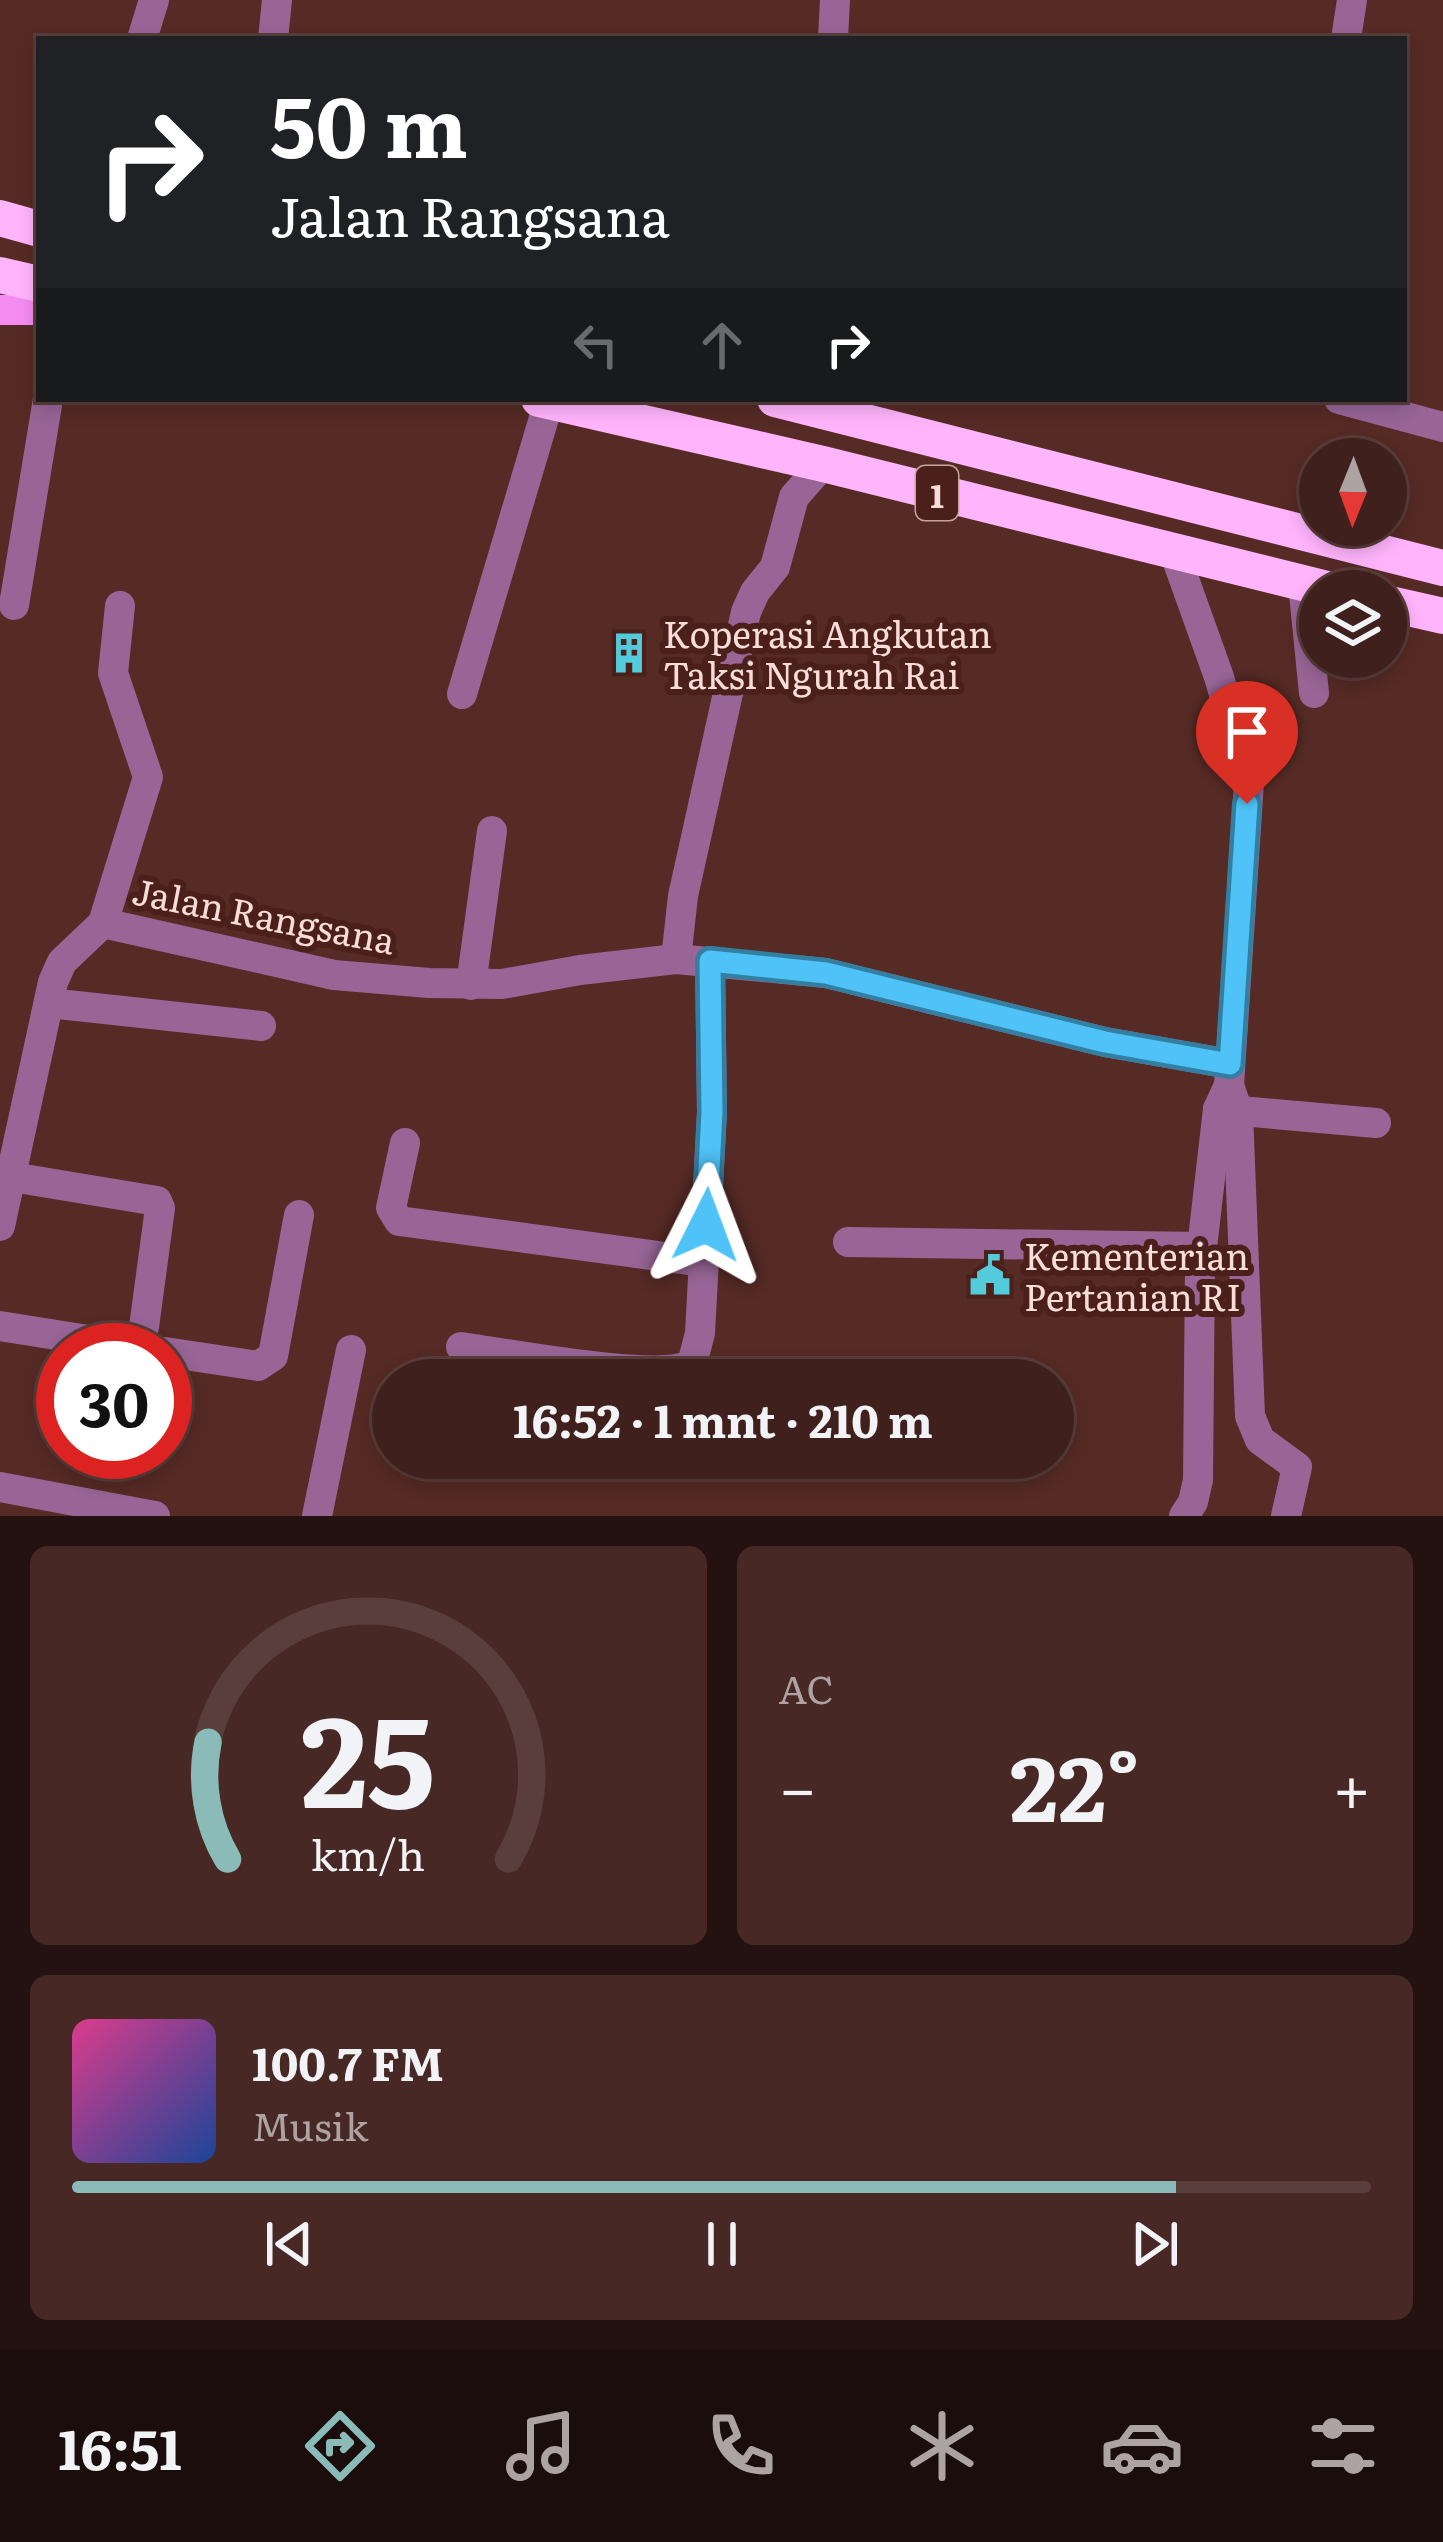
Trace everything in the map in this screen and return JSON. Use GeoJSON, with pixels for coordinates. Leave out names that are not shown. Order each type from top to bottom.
{"type":"FeatureCollection","features":[{"type":"Feature","properties":{"kind":"highway"},"geometry":{"type":"LineString","coordinates":[[0,218],[36,228]]}},
{"type":"Feature","properties":{"kind":"highway"},"geometry":{"type":"LineString","coordinates":[[0,275],[36,283]]}},
{"type":"Feature","properties":{"kind":"highway","name":"1"},"geometry":{"type":"LineString","coordinates":[[553,402],[1299,582]]}},
{"type":"Feature","properties":{"kind":"highway","name":"1"},"geometry":{"type":"LineString","coordinates":[[787,402],[1443,568]]}},
{"type":"Feature","properties":{"kind":"highway"},"geometry":{"type":"LineString","coordinates":[[1114,538],[1126,487]]}},
{"type":"Feature","properties":{"kind":"highway"},"geometry":{"type":"LineString","coordinates":[[1407,608],[1443,616]]}},
{"type":"Feature","properties":{"kind":"main road"},"geometry":{"type":"LineString","coordinates":[[0,310],[36,310]]}},
{"type":"Feature","properties":{"kind":"street"},"geometry":{"type":"LineString","coordinates":[[143,36],[154,0]]}},
{"type":"Feature","properties":{"kind":"street"},"geometry":{"type":"LineString","coordinates":[[273,36],[277,0]]}},
{"type":"Feature","properties":{"kind":"street"},"geometry":{"type":"LineString","coordinates":[[833,36],[835,0]]}},
{"type":"Feature","properties":{"kind":"street"},"geometry":{"type":"LineString","coordinates":[[1346,36],[1352,0]]}},
{"type":"Feature","properties":{"kind":"street"},"geometry":{"type":"LineString","coordinates":[[14,605],[48,402]]}},
{"type":"Feature","properties":{"kind":"street"},"geometry":{"type":"LineString","coordinates":[[462,694],[543,402]]}},
{"type":"Feature","properties":{"kind":"street"},"geometry":{"type":"LineString","coordinates":[[1350,402],[1443,427]]}},
{"type":"Feature","properties":{"kind":"street"},"geometry":{"type":"LineString","coordinates":[[676,959],[683,896],[746,612],[775,567],[794,497],[823,464]]}},
{"type":"Feature","properties":{"kind":"street"},"geometry":{"type":"LineString","coordinates":[[1175,554],[1220,677],[1249,782],[1229,1093],[1250,1416],[1260,1440],[1297,1467],[1286,1516]]}},
{"type":"Feature","properties":{"kind":"street"},"geometry":{"type":"LineString","coordinates":[[103,923],[148,777],[112,673],[120,606]]}},
{"type":"Feature","properties":{"kind":"street"},"geometry":{"type":"LineString","coordinates":[[1314,693],[1315,678]]}},
{"type":"Feature","properties":{"kind":"street"},"geometry":{"type":"LineString","coordinates":[[471,985],[492,831]]}},
{"type":"Feature","properties":{"kind":"street","name":"Jalan Rangsana"},"geometry":{"type":"LineString","coordinates":[[0,1226],[62,962],[103,923],[334,975],[471,985],[676,959],[826,973],[1083,1037],[1229,1093],[1376,1123]]}},
{"type":"Feature","properties":{"kind":"street"},"geometry":{"type":"LineString","coordinates":[[461,1347],[635,1369],[683,1370],[692,1364],[698,1354],[712,1112],[710,961]]}},
{"type":"Feature","properties":{"kind":"street"},"geometry":{"type":"LineString","coordinates":[[49,1003],[261,1026]]}},
{"type":"Feature","properties":{"kind":"street"},"geometry":{"type":"LineString","coordinates":[[1184,1516],[1198,1480],[1202,1246],[1229,1093]]}},
{"type":"Feature","properties":{"kind":"street"},"geometry":{"type":"LineString","coordinates":[[405,1143],[391,1208],[405,1223],[703,1262]]}},
{"type":"Feature","properties":{"kind":"street"},"geometry":{"type":"LineString","coordinates":[[12,1177],[157,1201],[149,1323]]}},
{"type":"Feature","properties":{"kind":"street"},"geometry":{"type":"LineString","coordinates":[[192,1356],[258,1366],[273,1356],[299,1215]]}},
{"type":"Feature","properties":{"kind":"street"},"geometry":{"type":"LineString","coordinates":[[848,1242],[1202,1246]]}},
{"type":"Feature","properties":{"kind":"street"},"geometry":{"type":"LineString","coordinates":[[0,1326],[36,1329]]}},
{"type":"Feature","properties":{"kind":"street"},"geometry":{"type":"LineString","coordinates":[[317,1516],[352,1350]]}},
{"type":"Feature","properties":{"kind":"street"},"geometry":{"type":"LineString","coordinates":[[0,1487],[154,1516]]}},
{"type":"Feature","properties":{"kind":"place","name":"Koperasi Angkutan Taksi Ngurah Rai"},"geometry":{"type":"Point","coordinates":[629,653]}},
{"type":"Feature","properties":{"kind":"place","name":"Kementerian Pertanian RI"},"geometry":{"type":"Point","coordinates":[990,1275]}},
{"type":"Feature","properties":{"kind":"route"},"geometry":{"type":"LineString","coordinates":[[706,1225],[712,1112],[710,961],[826,973],[1105,1042],[1230,1064],[1247,804]]}}]}
